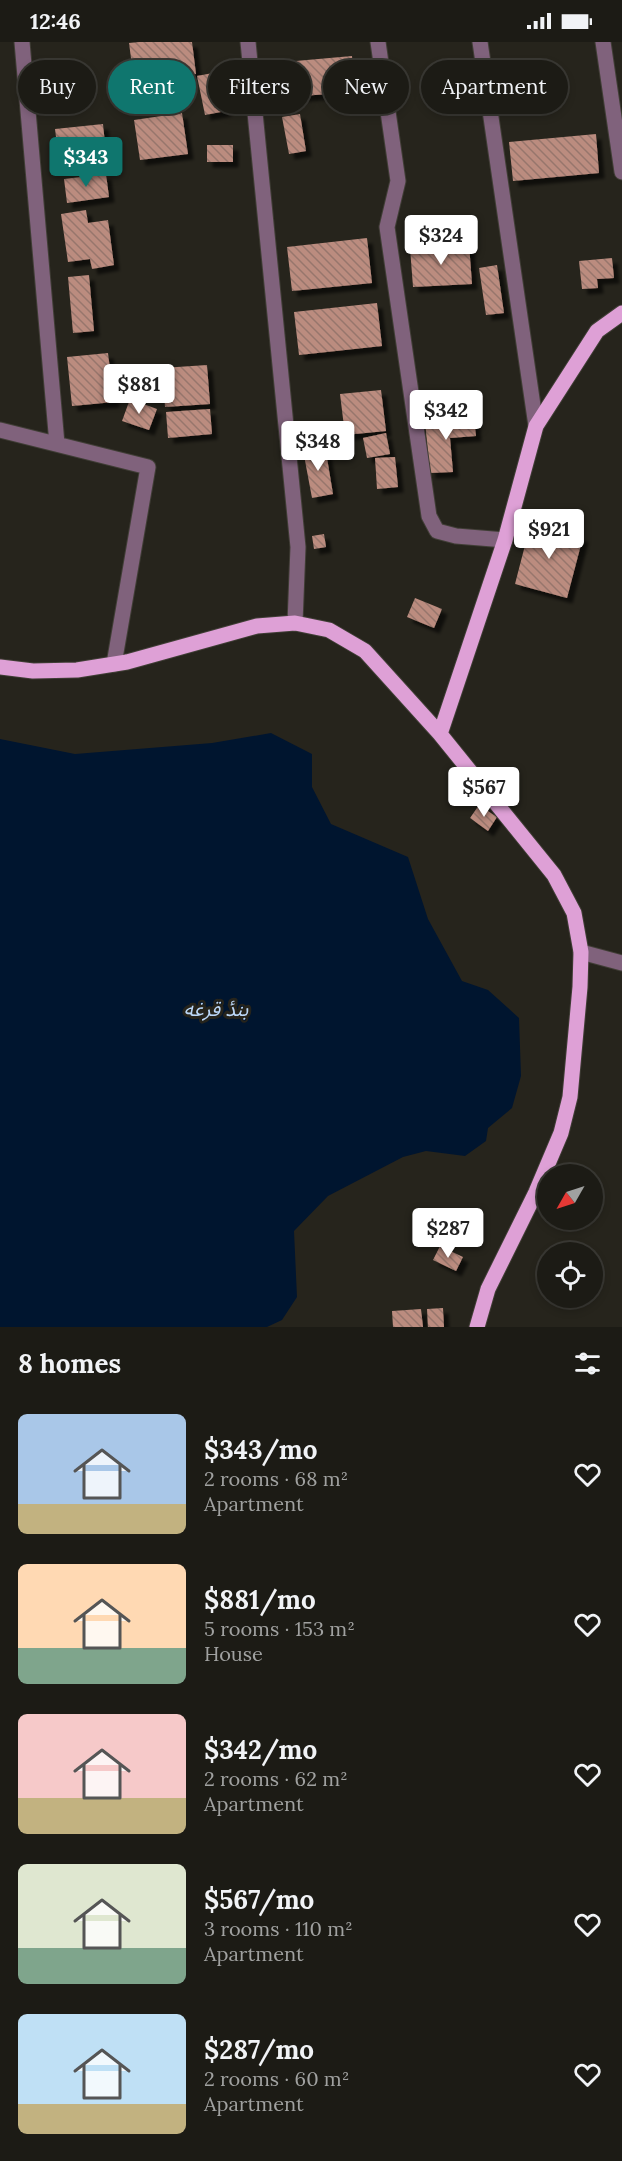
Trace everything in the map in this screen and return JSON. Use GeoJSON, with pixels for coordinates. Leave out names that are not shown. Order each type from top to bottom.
{"type":"FeatureCollection","features":[{"type":"Feature","properties":{"kind":"main road"},"geometry":{"type":"LineString","coordinates":[[440,734],[506,540],[536,426],[597,331],[622,313]]}},
{"type":"Feature","properties":{"kind":"main road"},"geometry":{"type":"LineString","coordinates":[[0,668],[33,671],[77,670],[128,662],[257,626],[295,623],[329,630],[365,651],[440,734],[554,875],[574,913],[581,952],[570,1097],[561,1132],[536,1192],[488,1289],[477,1327]]}},
{"type":"Feature","properties":{"kind":"street"},"geometry":{"type":"LineString","coordinates":[[21,42],[57,444]]}},
{"type":"Feature","properties":{"kind":"street"},"geometry":{"type":"LineString","coordinates":[[248,42],[298,547],[295,623]]}},
{"type":"Feature","properties":{"kind":"street"},"geometry":{"type":"LineString","coordinates":[[378,42],[398,181],[387,227],[429,516],[437,531],[456,536],[506,540]]}},
{"type":"Feature","properties":{"kind":"street"},"geometry":{"type":"LineString","coordinates":[[480,42],[536,426]]}},
{"type":"Feature","properties":{"kind":"street"},"geometry":{"type":"LineString","coordinates":[[603,42],[622,172]]}},
{"type":"Feature","properties":{"kind":"street"},"geometry":{"type":"LineString","coordinates":[[0,430],[148,467],[114,664]]}},
{"type":"Feature","properties":{"kind":"street"},"geometry":{"type":"LineString","coordinates":[[581,952],[622,963]]}},
{"type":"Feature","properties":{"kind":"water","name":"بندٔ قرغه"},"geometry":{"type":"Polygon","coordinates":[[[271,733],[312,754],[312,787],[331,824],[408,857],[428,919],[462,981],[488,990],[519,1018],[521,1076],[512,1108],[488,1128],[486,1141],[465,1156],[426,1151],[403,1157],[328,1196],[294,1231],[297,1297],[282,1320],[267,1327],[0,1327],[0,739],[75,754],[212,743],[271,733]]]}},
{"type":"Feature","properties":{"kind":"building"},"geometry":{"type":"Polygon","coordinates":[[[192,42],[194,60],[131,60],[129,43],[192,42]]]}},
{"type":"Feature","properties":{"kind":"building"},"geometry":{"type":"Polygon","coordinates":[[[352,56],[352,60],[323,60],[323,94],[311,95],[311,60],[307,60],[352,56]]]}},
{"type":"Feature","properties":{"kind":"building"},"geometry":{"type":"Polygon","coordinates":[[[208,74],[208,114],[210,114],[205,115],[197,76],[208,74]]]}},
{"type":"Feature","properties":{"kind":"building"},"geometry":{"type":"Polygon","coordinates":[[[182,114],[188,154],[140,160],[134,120],[182,114]]]}},
{"type":"Feature","properties":{"kind":"building"},"geometry":{"type":"Polygon","coordinates":[[[300,114],[306,151],[289,154],[282,117],[300,114]]]}},
{"type":"Feature","properties":{"kind":"building"},"geometry":{"type":"Polygon","coordinates":[[[103,124],[107,164],[60,169],[55,129],[103,124]]]}},
{"type":"Feature","properties":{"kind":"building"},"geometry":{"type":"Polygon","coordinates":[[[596,134],[599,173],[513,181],[509,142],[596,134]]]}},
{"type":"Feature","properties":{"kind":"building"},"geometry":{"type":"Polygon","coordinates":[[[207,145],[233,145],[233,162],[207,162],[207,145]]]}},
{"type":"Feature","properties":{"kind":"building"},"geometry":{"type":"Polygon","coordinates":[[[106,174],[109,197],[67,203],[64,179],[106,174]]]}},
{"type":"Feature","properties":{"kind":"building"},"geometry":{"type":"Polygon","coordinates":[[[86,210],[88,223],[108,220],[114,265],[92,269],[90,259],[68,262],[61,214],[86,210]]]}},
{"type":"Feature","properties":{"kind":"building"},"geometry":{"type":"Polygon","coordinates":[[[367,238],[372,283],[292,291],[287,247],[367,238]]]}},
{"type":"Feature","properties":{"kind":"building"},"geometry":{"type":"Polygon","coordinates":[[[469,244],[472,284],[413,287],[410,248],[469,244]]]}},
{"type":"Feature","properties":{"kind":"building"},"geometry":{"type":"Polygon","coordinates":[[[612,258],[614,278],[597,279],[598,288],[582,289],[579,261],[612,258]]]}},
{"type":"Feature","properties":{"kind":"building"},"geometry":{"type":"Polygon","coordinates":[[[497,265],[504,313],[486,315],[479,268],[497,265]]]}},
{"type":"Feature","properties":{"kind":"building"},"geometry":{"type":"Polygon","coordinates":[[[89,275],[94,331],[73,333],[68,277],[89,275]]]}},
{"type":"Feature","properties":{"kind":"building"},"geometry":{"type":"Polygon","coordinates":[[[377,303],[382,346],[299,355],[294,312],[377,303]]]}},
{"type":"Feature","properties":{"kind":"building"},"geometry":{"type":"Polygon","coordinates":[[[108,353],[114,402],[72,406],[67,357],[108,353]]]}},
{"type":"Feature","properties":{"kind":"building"},"geometry":{"type":"Polygon","coordinates":[[[207,365],[210,404],[165,407],[162,368],[207,365]]]}},
{"type":"Feature","properties":{"kind":"building"},"geometry":{"type":"Polygon","coordinates":[[[381,390],[386,431],[345,435],[340,394],[381,390]]]}},
{"type":"Feature","properties":{"kind":"building"},"geometry":{"type":"Polygon","coordinates":[[[130,399],[157,409],[149,430],[122,421],[130,399]]]}},
{"type":"Feature","properties":{"kind":"building"},"geometry":{"type":"Polygon","coordinates":[[[210,409],[212,434],[168,438],[166,412],[210,409]]]}},
{"type":"Feature","properties":{"kind":"building"},"geometry":{"type":"Polygon","coordinates":[[[474,418],[476,436],[450,438],[453,472],[430,473],[425,422],[474,418]]]}},
{"type":"Feature","properties":{"kind":"building"},"geometry":{"type":"Polygon","coordinates":[[[386,433],[390,454],[367,458],[363,438],[386,433]]]}},
{"type":"Feature","properties":{"kind":"building"},"geometry":{"type":"Polygon","coordinates":[[[325,446],[333,494],[312,498],[303,450],[325,446]]]}},
{"type":"Feature","properties":{"kind":"building"},"geometry":{"type":"Polygon","coordinates":[[[395,457],[398,487],[377,489],[375,458],[395,457]]]}},
{"type":"Feature","properties":{"kind":"building"},"geometry":{"type":"Polygon","coordinates":[[[531,522],[583,537],[567,598],[515,584],[531,522]]]}},
{"type":"Feature","properties":{"kind":"building"},"geometry":{"type":"Polygon","coordinates":[[[324,534],[326,547],[314,549],[312,536],[324,534]]]}},
{"type":"Feature","properties":{"kind":"building"},"geometry":{"type":"Polygon","coordinates":[[[415,598],[442,609],[434,628],[407,617],[415,598]]]}},
{"type":"Feature","properties":{"kind":"building"},"geometry":{"type":"Polygon","coordinates":[[[479,805],[497,817],[488,831],[470,818],[479,805]]]}},
{"type":"Feature","properties":{"kind":"building"},"geometry":{"type":"Polygon","coordinates":[[[440,1246],[463,1257],[456,1271],[433,1260],[440,1246]]]}},
{"type":"Feature","properties":{"kind":"building"},"geometry":{"type":"Polygon","coordinates":[[[443,1308],[444,1327],[428,1327],[427,1309],[443,1308]]]}},
{"type":"Feature","properties":{"kind":"building"},"geometry":{"type":"Polygon","coordinates":[[[421,1309],[423,1327],[393,1327],[392,1311],[421,1309]]]}}]}
